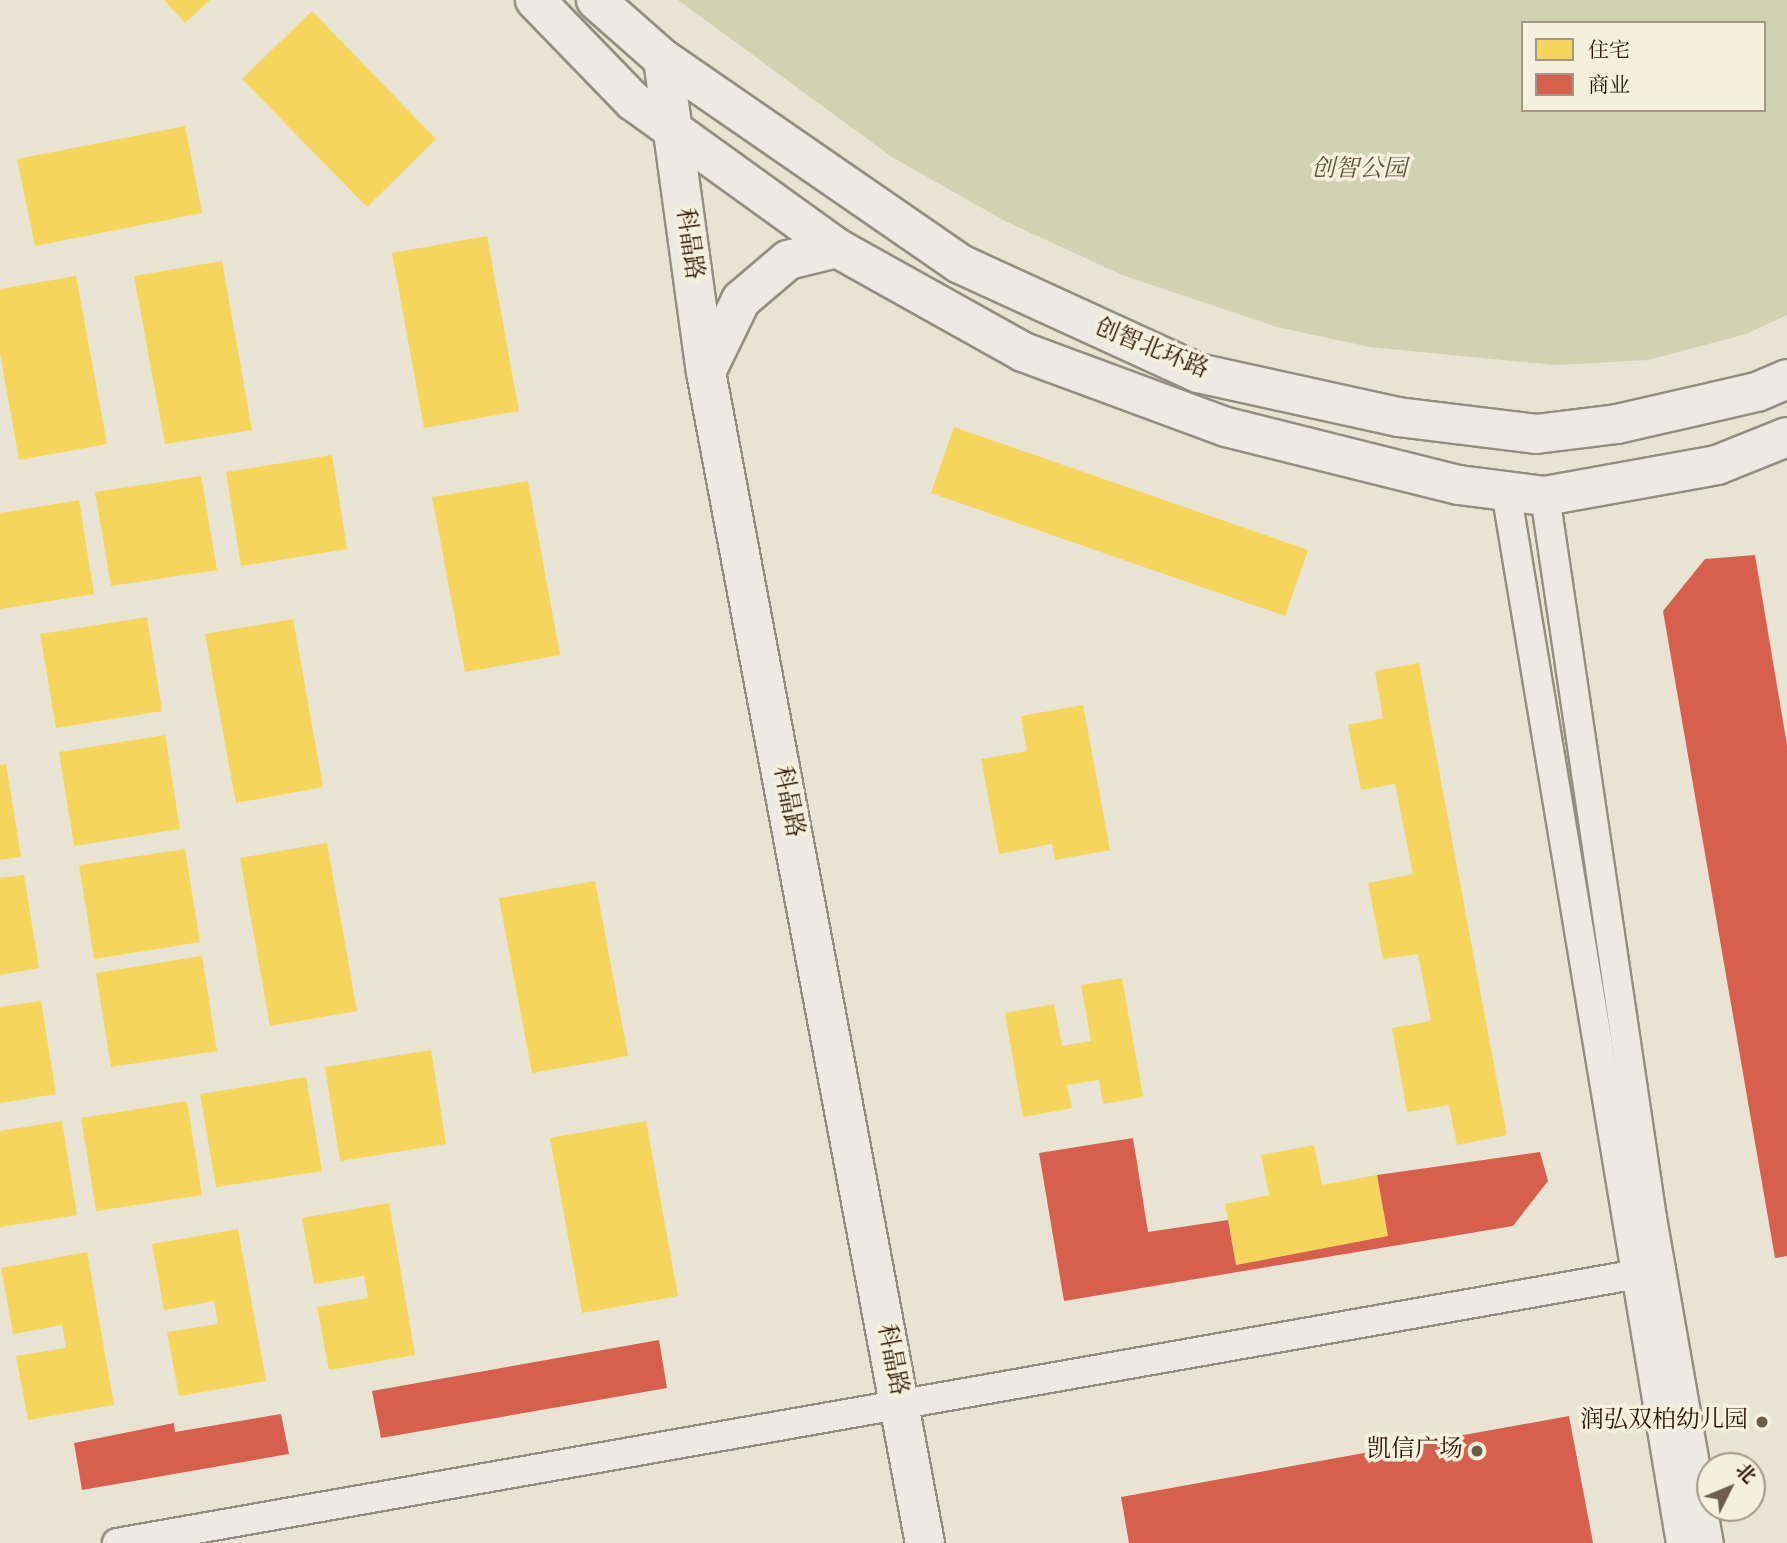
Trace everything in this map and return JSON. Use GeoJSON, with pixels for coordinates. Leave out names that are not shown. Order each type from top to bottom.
{"type":"FeatureCollection","features":[{"type":"Feature","properties":{"kind":"main road"},"geometry":{"type":"LineString","coordinates":[[535,0],[634,101],[837,248],[1023,352],[1201,418],[1459,485],[1545,496],[1717,465],[1787,438]]}},
{"type":"Feature","properties":{"kind":"main road","name":"创智北环路"},"geometry":{"type":"LineString","coordinates":[[596,0],[663,59],[960,264],[1198,373],[1398,417],[1536,434],[1617,424],[1757,392],[1787,379]]}},
{"type":"Feature","properties":{"kind":"main road","name":"科晶路"},"geometry":{"type":"LineString","coordinates":[[663,59],[706,372],[925,1543]]}},
{"type":"Feature","properties":{"kind":"main road"},"geometry":{"type":"LineString","coordinates":[[706,372],[741,300],[788,260],[837,248]]}},
{"type":"Feature","properties":{"kind":"main road"},"geometry":{"type":"LineString","coordinates":[[1506,491],[1536,434]]}},
{"type":"Feature","properties":{"kind":"main road"},"geometry":{"type":"LineString","coordinates":[[1536,434],[1545,496]]}},
{"type":"Feature","properties":{"kind":"street"},"geometry":{"type":"LineString","coordinates":[[1506,491],[1649,1272],[1709,1543]]}},
{"type":"Feature","properties":{"kind":"street"},"geometry":{"type":"LineString","coordinates":[[1545,496],[1649,1272],[1681,1543]]}},
{"type":"Feature","properties":{"kind":"street"},"geometry":{"type":"LineString","coordinates":[[117,1543],[1649,1272]]}},
{"type":"Feature","properties":{"kind":"green space","name":"创智公园"},"geometry":{"type":"Polygon","coordinates":[[[678,0],[1787,0],[1787,315],[1746,334],[1648,360],[1555,365],[1370,347],[1277,327],[1122,275],[1005,221],[892,157],[678,0]]]}},
{"type":"Feature","properties":{"kind":"building: 住宅"},"geometry":{"type":"Polygon","coordinates":[[[164,0],[210,0],[185,23],[164,0]]]}},
{"type":"Feature","properties":{"kind":"building: 住宅"},"geometry":{"type":"Polygon","coordinates":[[[312,11],[436,139],[367,207],[242,79],[312,11]]]}},
{"type":"Feature","properties":{"kind":"building: 住宅"},"geometry":{"type":"Polygon","coordinates":[[[185,126],[202,213],[35,246],[17,159],[185,126]]]}},
{"type":"Feature","properties":{"kind":"building: 住宅"},"geometry":{"type":"Polygon","coordinates":[[[487,236],[519,411],[424,428],[392,253],[487,236]]]}},
{"type":"Feature","properties":{"kind":"building: 住宅"},"geometry":{"type":"Polygon","coordinates":[[[222,261],[252,430],[165,444],[134,276],[222,261]]]}},
{"type":"Feature","properties":{"kind":"building: 住宅"},"geometry":{"type":"Polygon","coordinates":[[[76,276],[107,444],[19,460],[0,353],[0,289],[76,276]]]}},
{"type":"Feature","properties":{"kind":"building: 住宅"},"geometry":{"type":"Polygon","coordinates":[[[954,427],[1308,550],[1285,616],[931,493],[954,427]]]}},
{"type":"Feature","properties":{"kind":"building: 住宅"},"geometry":{"type":"Polygon","coordinates":[[[332,455],[347,549],[241,566],[226,472],[332,455]]]}},
{"type":"Feature","properties":{"kind":"building: 住宅"},"geometry":{"type":"Polygon","coordinates":[[[201,476],[217,570],[111,586],[95,492],[201,476]]]}},
{"type":"Feature","properties":{"kind":"building: 住宅"},"geometry":{"type":"Polygon","coordinates":[[[528,481],[560,655],[465,672],[432,497],[528,481]]]}},
{"type":"Feature","properties":{"kind":"building: 住宅"},"geometry":{"type":"Polygon","coordinates":[[[79,500],[94,594],[0,609],[0,513],[79,500]]]}},
{"type":"Feature","properties":{"kind":"building: 住宅"},"geometry":{"type":"Polygon","coordinates":[[[147,617],[162,711],[56,728],[40,634],[147,617]]]}},
{"type":"Feature","properties":{"kind":"building: 住宅"},"geometry":{"type":"Polygon","coordinates":[[[293,619],[323,787],[236,803],[205,634],[293,619]]]}},
{"type":"Feature","properties":{"kind":"building: 住宅"},"geometry":{"type":"Polygon","coordinates":[[[1419,663],[1507,1135],[1457,1145],[1449,1105],[1407,1112],[1392,1028],[1431,1021],[1418,954],[1383,959],[1368,883],[1413,874],[1395,784],[1361,790],[1348,725],[1383,718],[1375,671],[1419,663]]]}},
{"type":"Feature","properties":{"kind":"building: 住宅"},"geometry":{"type":"Polygon","coordinates":[[[1083,705],[1110,850],[1055,860],[1052,844],[999,854],[981,759],[1027,751],[1021,716],[1083,705]]]}},
{"type":"Feature","properties":{"kind":"building: 住宅"},"geometry":{"type":"Polygon","coordinates":[[[165,735],[180,829],[74,846],[59,752],[165,735]]]}},
{"type":"Feature","properties":{"kind":"building: 住宅"},"geometry":{"type":"Polygon","coordinates":[[[6,764],[21,857],[0,860],[0,765],[6,764]]]}},
{"type":"Feature","properties":{"kind":"building: 住宅"},"geometry":{"type":"Polygon","coordinates":[[[327,843],[357,1011],[270,1026],[240,858],[327,843]]]}},
{"type":"Feature","properties":{"kind":"building: 住宅"},"geometry":{"type":"Polygon","coordinates":[[[185,849],[200,942],[94,959],[79,865],[185,849]]]}},
{"type":"Feature","properties":{"kind":"building: 住宅"},"geometry":{"type":"Polygon","coordinates":[[[24,875],[39,968],[0,975],[0,878],[24,875]]]}},
{"type":"Feature","properties":{"kind":"building: 住宅"},"geometry":{"type":"Polygon","coordinates":[[[595,881],[628,1056],[532,1073],[499,898],[595,881]]]}},
{"type":"Feature","properties":{"kind":"building: 住宅"},"geometry":{"type":"Polygon","coordinates":[[[202,956],[217,1051],[111,1067],[96,973],[202,956]]]}},
{"type":"Feature","properties":{"kind":"building: 住宅"},"geometry":{"type":"Polygon","coordinates":[[[1122,978],[1143,1097],[1103,1104],[1099,1080],[1067,1085],[1072,1108],[1023,1117],[1005,1013],[1054,1004],[1062,1046],[1091,1041],[1081,985],[1122,978]]]}},
{"type":"Feature","properties":{"kind":"building: 住宅"},"geometry":{"type":"Polygon","coordinates":[[[41,1001],[56,1094],[0,1103],[0,1007],[41,1001]]]}},
{"type":"Feature","properties":{"kind":"building: 住宅"},"geometry":{"type":"Polygon","coordinates":[[[431,1050],[446,1144],[340,1161],[325,1067],[431,1050]]]}},
{"type":"Feature","properties":{"kind":"building: 住宅"},"geometry":{"type":"Polygon","coordinates":[[[306,1077],[322,1171],[216,1187],[200,1094],[306,1077]]]}},
{"type":"Feature","properties":{"kind":"building: 住宅"},"geometry":{"type":"Polygon","coordinates":[[[187,1101],[202,1195],[96,1211],[81,1118],[187,1101]]]}},
{"type":"Feature","properties":{"kind":"building: 住宅"},"geometry":{"type":"Polygon","coordinates":[[[62,1121],[77,1215],[0,1227],[0,1131],[62,1121]]]}},
{"type":"Feature","properties":{"kind":"building: 住宅"},"geometry":{"type":"Polygon","coordinates":[[[646,1121],[678,1296],[582,1313],[550,1138],[646,1121]]]}},
{"type":"Feature","properties":{"kind":"building: 住宅"},"geometry":{"type":"Polygon","coordinates":[[[1314,1145],[1322,1185],[1377,1175],[1388,1236],[1236,1265],[1225,1204],[1269,1195],[1261,1155],[1314,1145]]]}},
{"type":"Feature","properties":{"kind":"building: 住宅"},"geometry":{"type":"Polygon","coordinates":[[[389,1203],[415,1355],[329,1370],[317,1307],[368,1298],[364,1276],[314,1284],[302,1218],[389,1203]]]}},
{"type":"Feature","properties":{"kind":"building: 住宅"},"geometry":{"type":"Polygon","coordinates":[[[238,1229],[266,1381],[179,1396],[167,1332],[218,1324],[214,1301],[164,1310],[152,1244],[238,1229]]]}},
{"type":"Feature","properties":{"kind":"building: 住宅"},"geometry":{"type":"Polygon","coordinates":[[[87,1252],[114,1405],[28,1420],[16,1356],[66,1348],[62,1325],[13,1334],[1,1268],[87,1252]]]}},
{"type":"Feature","properties":{"kind":"building: 商业"},"geometry":{"type":"Polygon","coordinates":[[[1755,555],[1787,745],[1787,1256],[1775,1258],[1663,611],[1705,559],[1755,555]]]}},
{"type":"Feature","properties":{"kind":"building: 商业"},"geometry":{"type":"Polygon","coordinates":[[[1133,1138],[1148,1232],[1228,1220],[1236,1265],[1388,1236],[1377,1175],[1540,1152],[1548,1181],[1513,1226],[1064,1301],[1039,1153],[1133,1138]]]}},
{"type":"Feature","properties":{"kind":"building: 商业"},"geometry":{"type":"Polygon","coordinates":[[[659,1340],[667,1388],[381,1438],[372,1391],[659,1340]]]}},
{"type":"Feature","properties":{"kind":"building: 商业"},"geometry":{"type":"Polygon","coordinates":[[[281,1414],[289,1454],[82,1490],[74,1443],[174,1423],[175,1432],[281,1414]]]}},
{"type":"Feature","properties":{"kind":"building: 商业","name":"凯信广场"},"geometry":{"type":"Polygon","coordinates":[[[1569,1416],[1593,1543],[1129,1543],[1121,1497],[1569,1416]]]}},
{"type":"Feature","properties":{"kind":"place","name":"润弘双柏幼儿园"},"geometry":{"type":"Point","coordinates":[1762,1422]}},
{"type":"Feature","properties":{"kind":"place","name":"凯信广场"},"geometry":{"type":"Point","coordinates":[1477,1451]}}]}
